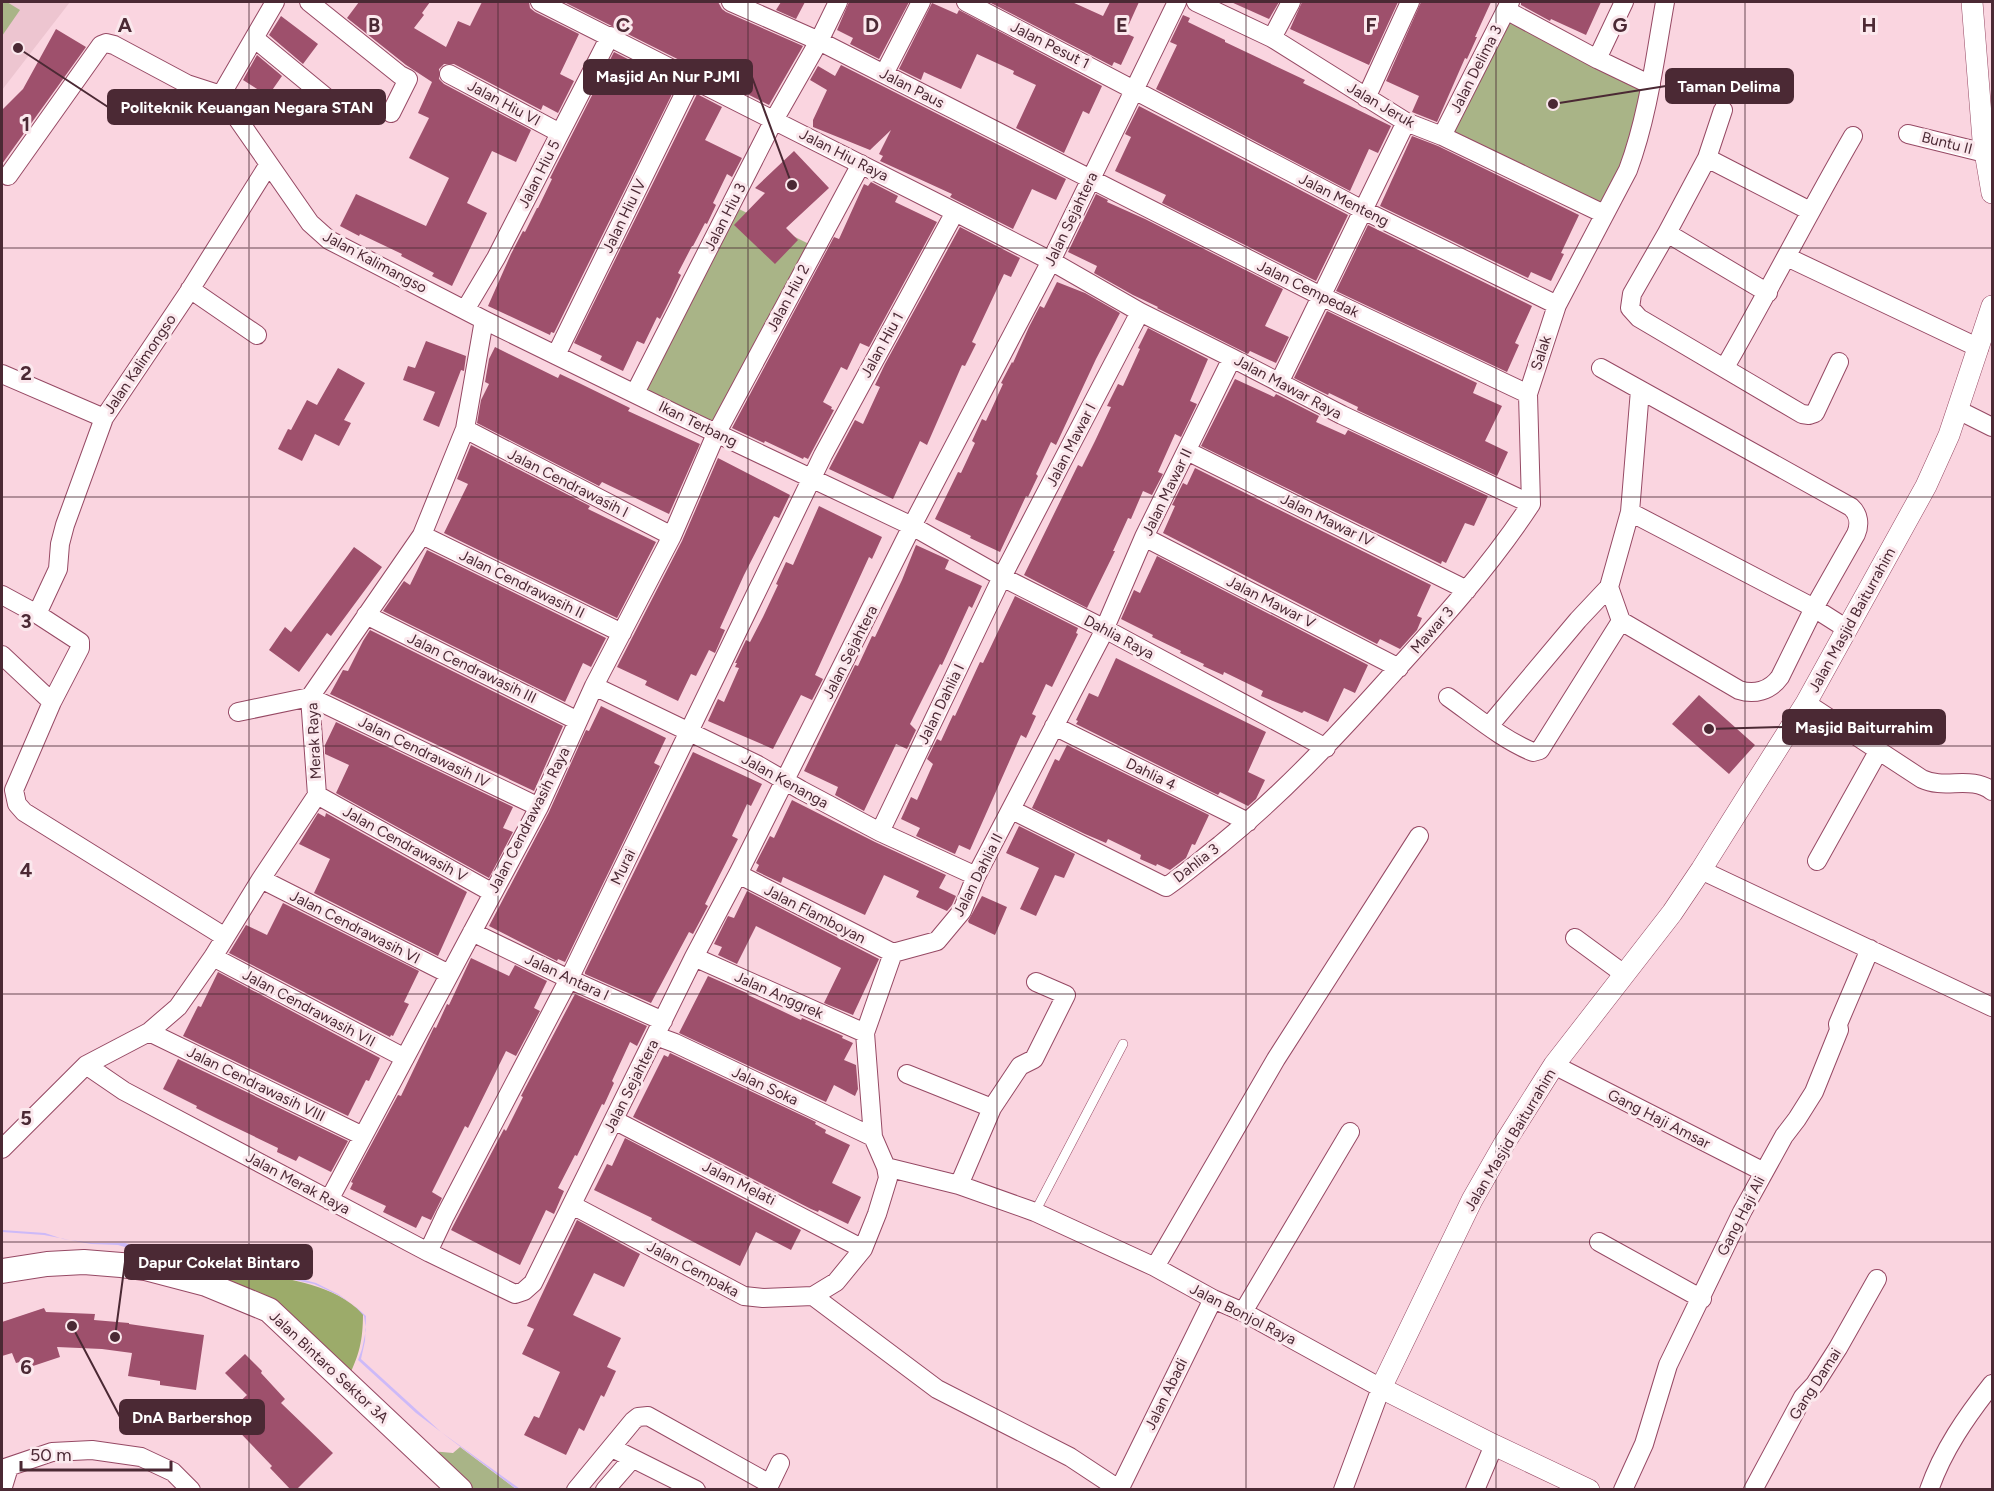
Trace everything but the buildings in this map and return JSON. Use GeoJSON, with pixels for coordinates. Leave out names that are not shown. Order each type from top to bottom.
{"type":"FeatureCollection","features":[{"type":"Feature","properties":{"kind":"main road","name":"Jalan Bintaro Sektor 3A"},"geometry":{"type":"LineString","coordinates":[[2,1271],[47,1264],[84,1262],[121,1264],[206,1284],[269,1310],[460,1490]]}},
{"type":"Feature","properties":{"kind":"street"},"geometry":{"type":"LineString","coordinates":[[8,176],[101,45],[106,43],[114,45],[187,84],[221,95],[275,2]]}},
{"type":"Feature","properties":{"kind":"street"},"geometry":{"type":"LineString","coordinates":[[309,2],[408,79],[391,113]]}},
{"type":"Feature","properties":{"kind":"street","name":"Jalan Hiu Raya"},"geometry":{"type":"LineString","coordinates":[[540,2],[1051,261]]}},
{"type":"Feature","properties":{"kind":"street","name":"Jalan Paus"},"geometry":{"type":"LineString","coordinates":[[731,2],[819,41],[1090,180]]}},
{"type":"Feature","properties":{"kind":"street","name":"Jalan Hiu 3"},"geometry":{"type":"LineString","coordinates":[[634,393],[774,120],[819,41],[838,2]]}},
{"type":"Feature","properties":{"kind":"street"},"geometry":{"type":"LineString","coordinates":[[884,74],[921,2]]}},
{"type":"Feature","properties":{"kind":"street","name":"Jalan Pesut 1"},"geometry":{"type":"LineString","coordinates":[[966,2],[1134,90]]}},
{"type":"Feature","properties":{"kind":"street","name":"Jalan Sejahtera"},"geometry":{"type":"LineString","coordinates":[[515,1294],[524,1291],[533,1282],[912,526],[1051,261],[1178,2]]}},
{"type":"Feature","properties":{"kind":"street","name":"Jalan Jeruk"},"geometry":{"type":"LineString","coordinates":[[1196,2],[1272,38],[1406,122],[1443,136],[1605,213]]}},
{"type":"Feature","properties":{"kind":"street"},"geometry":{"type":"LineString","coordinates":[[1272,38],[1291,2]]}},
{"type":"Feature","properties":{"kind":"street"},"geometry":{"type":"LineString","coordinates":[[1366,98],[1410,2]]}},
{"type":"Feature","properties":{"kind":"street"},"geometry":{"type":"LineString","coordinates":[[1597,59],[1624,2]]}},
{"type":"Feature","properties":{"kind":"street","name":"Salak"},"geometry":{"type":"LineString","coordinates":[[1530,504],[1528,394],[1557,305],[1628,170],[1636,147],[1650,85],[1665,2]]}},
{"type":"Feature","properties":{"kind":"street"},"geometry":{"type":"LineString","coordinates":[[1972,2],[1992,193]]}},
{"type":"Feature","properties":{"kind":"street"},"geometry":{"type":"LineString","coordinates":[[1508,6],[1597,59],[1650,85]]}},
{"type":"Feature","properties":{"kind":"street","name":"Jalan Delima 3"},"geometry":{"type":"LineString","coordinates":[[1443,136],[1508,6]]}},
{"type":"Feature","properties":{"kind":"street","name":"Jalan Hiu 5"},"geometry":{"type":"LineString","coordinates":[[465,310],[496,258],[610,36]]}},
{"type":"Feature","properties":{"kind":"street"},"geometry":{"type":"LineString","coordinates":[[254,38],[345,113]]}},
{"type":"Feature","properties":{"kind":"street","name":"Jalan Hiu VI"},"geometry":{"type":"LineString","coordinates":[[449,74],[560,133]]}},
{"type":"Feature","properties":{"kind":"street","name":"Jalan Hiu IV"},"geometry":{"type":"LineString","coordinates":[[556,355],[692,78]]}},
{"type":"Feature","properties":{"kind":"street","name":"Jalan Menteng"},"geometry":{"type":"LineString","coordinates":[[1134,90],[1363,210],[1557,305]]}},
{"type":"Feature","properties":{"kind":"street","name":"Jalan Kalimangso"},"geometry":{"type":"LineString","coordinates":[[221,95],[318,232],[328,240],[484,320]]}},
{"type":"Feature","properties":{"kind":"street"},"geometry":{"type":"LineString","coordinates":[[1723,110],[1707,158],[1632,294],[1630,308],[1639,318],[1725,367],[1792,410],[1809,415],[1815,413],[1839,362]]}},
{"type":"Feature","properties":{"kind":"street"},"geometry":{"type":"LineString","coordinates":[[1279,383],[1406,122]]}},
{"type":"Feature","properties":{"kind":"street","name":"Buntu II"},"geometry":{"type":"LineString","coordinates":[[1908,134],[1987,145]]}},
{"type":"Feature","properties":{"kind":"street"},"geometry":{"type":"LineString","coordinates":[[1725,367],[1853,136]]}},
{"type":"Feature","properties":{"kind":"street"},"geometry":{"type":"LineString","coordinates":[[1707,158],[1810,211]]}},
{"type":"Feature","properties":{"kind":"street","name":"Jalan Kalimongso"},"geometry":{"type":"LineString","coordinates":[[37,614],[58,568],[60,544],[65,525],[104,418],[190,289],[269,164]]}},
{"type":"Feature","properties":{"kind":"street","name":"Jalan Hiu 2"},"geometry":{"type":"LineString","coordinates":[[716,434],[861,164]]}},
{"type":"Feature","properties":{"kind":"street","name":"Jalan Cempedak"},"geometry":{"type":"LineString","coordinates":[[1090,180],[1114,190],[1321,296],[1528,394]]}},
{"type":"Feature","properties":{"kind":"street","name":"Jalan Hiu 1"},"geometry":{"type":"LineString","coordinates":[[812,479],[823,454],[955,212]]}},
{"type":"Feature","properties":{"kind":"street"},"geometry":{"type":"LineString","coordinates":[[1667,233],[1768,293]]}},
{"type":"Feature","properties":{"kind":"street"},"geometry":{"type":"LineString","coordinates":[[1787,256],[1979,348]]}},
{"type":"Feature","properties":{"kind":"street","name":"Jalan Mawar Raya"},"geometry":{"type":"LineString","coordinates":[[1051,261],[1140,312],[1342,415],[1530,504]]}},
{"type":"Feature","properties":{"kind":"street"},"geometry":{"type":"LineString","coordinates":[[190,289],[257,335]]}},
{"type":"Feature","properties":{"kind":"street","name":"Jalan Masjid Baiturrahim"},"geometry":{"type":"LineString","coordinates":[[1381,1388],[1472,1200],[1504,1143],[1554,1065],[1624,974],[1667,911],[1701,870],[1806,703],[1926,486],[1949,435],[1992,306]]}},
{"type":"Feature","properties":{"kind":"street","name":"Jalan Mawar I"},"geometry":{"type":"LineString","coordinates":[[1002,577],[1140,312]]}},
{"type":"Feature","properties":{"kind":"street","name":"Ikan Terbang"},"geometry":{"type":"LineString","coordinates":[[484,320],[716,434],[912,526]]}},
{"type":"Feature","properties":{"kind":"street","name":"Merak Raya"},"geometry":{"type":"LineString","coordinates":[[2,1149],[86,1065],[149,1032],[178,1007],[213,957],[317,795],[310,697],[422,535],[465,429],[484,320]]}},
{"type":"Feature","properties":{"kind":"street","name":"Jalan Mawar II"},"geometry":{"type":"LineString","coordinates":[[1103,628],[1144,537],[1232,358]]}},
{"type":"Feature","properties":{"kind":"street"},"geometry":{"type":"LineString","coordinates":[[1601,368],[1854,509],[1859,524],[1858,530],[1776,682],[1760,692],[1750,693],[1738,690],[1621,621],[1609,587]]}},
{"type":"Feature","properties":{"kind":"street"},"geometry":{"type":"LineString","coordinates":[[2,374],[104,418]]}},
{"type":"Feature","properties":{"kind":"street"},"geometry":{"type":"LineString","coordinates":[[1489,726],[1609,587],[1630,512],[1640,390]]}},
{"type":"Feature","properties":{"kind":"street"},"geometry":{"type":"LineString","coordinates":[[1958,410],[1992,427]]}},
{"type":"Feature","properties":{"kind":"street","name":"Jalan Cendrawasih I"},"geometry":{"type":"LineString","coordinates":[[465,429],[672,536]]}},
{"type":"Feature","properties":{"kind":"street","name":"Jalan Cendrawasih Raya"},"geometry":{"type":"LineString","coordinates":[[329,1200],[539,807],[594,686],[672,536],[716,434]]}},
{"type":"Feature","properties":{"kind":"street","name":"Jalan Mawar IV"},"geometry":{"type":"LineString","coordinates":[[1187,451],[1467,590]]}},
{"type":"Feature","properties":{"kind":"street","name":"Murai"},"geometry":{"type":"LineString","coordinates":[[428,1252],[569,979],[812,479]]}},
{"type":"Feature","properties":{"kind":"street","name":"Mawar 3"},"geometry":{"type":"LineString","coordinates":[[1326,748],[1467,590],[1511,534],[1530,504]]}},
{"type":"Feature","properties":{"kind":"street"},"geometry":{"type":"LineString","coordinates":[[1630,512],[1814,608],[1846,629]]}},
{"type":"Feature","properties":{"kind":"street","name":"Dahlia Raya"},"geometry":{"type":"LineString","coordinates":[[912,526],[1002,577],[1103,628],[1326,748]]}},
{"type":"Feature","properties":{"kind":"street","name":"Jalan Cendrawasih II"},"geometry":{"type":"LineString","coordinates":[[422,535],[622,633]]}},
{"type":"Feature","properties":{"kind":"street","name":"Jalan Mawar V"},"geometry":{"type":"LineString","coordinates":[[1144,537],[1399,668]]}},
{"type":"Feature","properties":{"kind":"street","name":"Jalan Dahlia I"},"geometry":{"type":"LineString","coordinates":[[880,832],[1002,577]]}},
{"type":"Feature","properties":{"kind":"street"},"geometry":{"type":"LineString","coordinates":[[2,596],[37,614],[80,642],[80,648],[52,702],[14,790],[17,804],[24,812],[225,937]]}},
{"type":"Feature","properties":{"kind":"street","name":"Jalan Cendrawasih III"},"geometry":{"type":"LineString","coordinates":[[366,615],[578,721]]}},
{"type":"Feature","properties":{"kind":"street"},"geometry":{"type":"LineString","coordinates":[[1449,697],[1526,749],[1533,752],[1540,750],[1621,621]]}},
{"type":"Feature","properties":{"kind":"street","name":"Jalan Dahlia II"},"geometry":{"type":"LineString","coordinates":[[893,953],[937,941],[962,911],[976,876],[1012,810],[1103,628]]}},
{"type":"Feature","properties":{"kind":"street"},"geometry":{"type":"LineString","coordinates":[[2,655],[52,702]]}},
{"type":"Feature","properties":{"kind":"street","name":"Jalan Kenanga"},"geometry":{"type":"LineString","coordinates":[[594,686],[756,764],[880,832],[976,876]]}},
{"type":"Feature","properties":{"kind":"street"},"geometry":{"type":"LineString","coordinates":[[238,712],[310,697]]}},
{"type":"Feature","properties":{"kind":"street","name":"Jalan Cendrawasih IV"},"geometry":{"type":"LineString","coordinates":[[310,697],[539,807]]}},
{"type":"Feature","properties":{"kind":"street"},"geometry":{"type":"LineString","coordinates":[[1806,703],[1927,781],[1947,784],[1974,783],[1992,791]]}},
{"type":"Feature","properties":{"kind":"street","name":"Dahlia 4"},"geometry":{"type":"LineString","coordinates":[[1054,726],[1248,822]]}},
{"type":"Feature","properties":{"kind":"street","name":"Dahlia 3"},"geometry":{"type":"LineString","coordinates":[[1012,810],[1166,887],[1248,822],[1326,748]]}},
{"type":"Feature","properties":{"kind":"street"},"geometry":{"type":"LineString","coordinates":[[1817,861],[1879,750]]}},
{"type":"Feature","properties":{"kind":"street","name":"Jalan Cendrawasih V"},"geometry":{"type":"LineString","coordinates":[[317,795],[493,893]]}},
{"type":"Feature","properties":{"kind":"street"},"geometry":{"type":"LineString","coordinates":[[1155,1267],[1276,1059],[1419,836]]}},
{"type":"Feature","properties":{"kind":"street"},"geometry":{"type":"LineString","coordinates":[[1701,870],[1992,1007]]}},
{"type":"Feature","properties":{"kind":"street","name":"Jalan Flamboyan"},"geometry":{"type":"LineString","coordinates":[[738,874],[893,953]]}},
{"type":"Feature","properties":{"kind":"street","name":"Jalan Cendrawasih VI"},"geometry":{"type":"LineString","coordinates":[[261,879],[449,974]]}},
{"type":"Feature","properties":{"kind":"street","name":"Jalan Antara I"},"geometry":{"type":"LineString","coordinates":[[472,932],[569,979],[659,1029]]}},
{"type":"Feature","properties":{"kind":"street"},"geometry":{"type":"LineString","coordinates":[[1575,938],[1624,974]]}},
{"type":"Feature","properties":{"kind":"street","name":"Gang Haji Ali"},"geometry":{"type":"LineString","coordinates":[[1623,1490],[1644,1444],[1668,1365],[1702,1299],[1721,1254],[1764,1172],[1784,1136],[1814,1092],[1839,1030],[1838,1024],[1870,949]]}},
{"type":"Feature","properties":{"kind":"street"},"geometry":{"type":"LineString","coordinates":[[886,1167],[873,1137],[865,1033],[893,953]]}},
{"type":"Feature","properties":{"kind":"street","name":"Jalan Cendrawasih VII"},"geometry":{"type":"LineString","coordinates":[[213,957],[405,1058]]}},
{"type":"Feature","properties":{"kind":"street","name":"Jalan Anggrek"},"geometry":{"type":"LineString","coordinates":[[694,957],[865,1033]]}},
{"type":"Feature","properties":{"kind":"street"},"geometry":{"type":"LineString","coordinates":[[959,1185],[992,1108],[1020,1066],[1034,1059],[1066,995],[1036,982]]}},
{"type":"Feature","properties":{"kind":"street","name":"Jalan Soka"},"geometry":{"type":"LineString","coordinates":[[659,1029],[675,1043],[873,1137]]}},
{"type":"Feature","properties":{"kind":"street","name":"Jalan Cendrawasih VIII"},"geometry":{"type":"LineString","coordinates":[[149,1032],[363,1136]]}},
{"type":"Feature","properties":{"kind":"street","name":"Jalan Merak Raya"},"geometry":{"type":"LineString","coordinates":[[86,1065],[124,1091],[428,1252],[515,1294]]}},
{"type":"Feature","properties":{"kind":"street","name":"Gang Haji Amsar"},"geometry":{"type":"LineString","coordinates":[[1554,1065],[1764,1172]]}},
{"type":"Feature","properties":{"kind":"street"},"geometry":{"type":"LineString","coordinates":[[907,1074],[992,1108]]}},
{"type":"Feature","properties":{"kind":"street","name":"Jalan Melati"},"geometry":{"type":"LineString","coordinates":[[614,1120],[863,1249]]}},
{"type":"Feature","properties":{"kind":"street"},"geometry":{"type":"LineString","coordinates":[[1243,1312],[1350,1132]]}},
{"type":"Feature","properties":{"kind":"street","name":"Jalan Bonjol Raya"},"geometry":{"type":"LineString","coordinates":[[886,1167],[959,1185],[1035,1212],[1155,1267],[1213,1299],[1243,1312],[1381,1388],[1589,1490]]}},
{"type":"Feature","properties":{"kind":"street","name":"Jalan Cempaka"},"geometry":{"type":"LineString","coordinates":[[572,1205],[744,1296],[763,1299],[813,1296],[836,1282],[863,1249],[888,1178],[886,1167]]}},
{"type":"Feature","properties":{"kind":"street"},"geometry":{"type":"LineString","coordinates":[[1599,1242],[1702,1299]]}},
{"type":"Feature","properties":{"kind":"street","name":"Gang Damai"},"geometry":{"type":"LineString","coordinates":[[1754,1490],[1803,1397],[1833,1357],[1878,1279]]}},
{"type":"Feature","properties":{"kind":"street"},"geometry":{"type":"LineString","coordinates":[[813,1296],[937,1389],[1070,1457],[1119,1489]]}},
{"type":"Feature","properties":{"kind":"street","name":"Jalan Abadi"},"geometry":{"type":"LineString","coordinates":[[1119,1489],[1213,1299]]}},
{"type":"Feature","properties":{"kind":"street"},"geometry":{"type":"LineString","coordinates":[[1929,1490],[1956,1432],[1992,1384]]}},
{"type":"Feature","properties":{"kind":"street"},"geometry":{"type":"LineString","coordinates":[[1343,1490],[1381,1388]]}},
{"type":"Feature","properties":{"kind":"street"},"geometry":{"type":"LineString","coordinates":[[577,1488],[633,1421],[642,1416],[648,1416],[768,1487],[780,1463]]}},
{"type":"Feature","properties":{"kind":"street"},"geometry":{"type":"LineString","coordinates":[[1475,1490],[1494,1445]]}},
{"type":"Feature","properties":{"kind":"street"},"geometry":{"type":"LineString","coordinates":[[612,1448],[696,1490]]}},
{"type":"Feature","properties":{"kind":"street"},"geometry":{"type":"LineString","coordinates":[[2,1490],[5,1468],[52,1452],[92,1450],[141,1457],[173,1472],[191,1490]]}},
{"type":"Feature","properties":{"kind":"street"},"geometry":{"type":"LineString","coordinates":[[606,1490],[632,1459]]}},
{"type":"Feature","properties":{"kind":"lane"},"geometry":{"type":"LineString","coordinates":[[1035,1212],[1123,1044]]}},
{"type":"Feature","properties":{"kind":"shaded area"},"geometry":{"type":"Polygon","coordinates":[[[2,2],[70,2],[2,90],[2,2]]]}},
{"type":"Feature","properties":{"kind":"shaded area"},"geometry":{"type":"Polygon","coordinates":[[[2,1230],[45,1233],[60,1238],[2,1232],[2,1230]]]}},
{"type":"Feature","properties":{"kind":"shaded area"},"geometry":{"type":"Polygon","coordinates":[[[70,1240],[125,1243],[159,1253],[202,1259],[297,1278],[316,1283],[350,1303],[314,1284],[198,1260],[149,1254],[118,1245],[91,1244],[70,1240]]]}},
{"type":"Feature","properties":{"kind":"shaded area"},"geometry":{"type":"Polygon","coordinates":[[[365,1333],[361,1359],[441,1432],[416,1413],[358,1360],[365,1333]]]}},
{"type":"Feature","properties":{"kind":"shaded area"},"geometry":{"type":"Polygon","coordinates":[[[441,1432],[520,1489],[516,1489],[441,1432]]]}},
{"type":"Feature","properties":{"kind":"green space"},"geometry":{"type":"Polygon","coordinates":[[[2,2],[7,2],[20,10],[2,36],[2,2]]]}},
{"type":"Feature","properties":{"kind":"green space"},"geometry":{"type":"Polygon","coordinates":[[[1506,10],[1651,85],[1604,214],[1443,136],[1506,10]]]}},
{"type":"Feature","properties":{"kind":"green space"},"geometry":{"type":"Polygon","coordinates":[[[731,205],[815,247],[716,434],[635,393],[731,205]]]}},
{"type":"Feature","properties":{"kind":"green space"},"geometry":{"type":"Polygon","coordinates":[[[248,1270],[323,1289],[351,1303],[363,1314],[360,1348],[347,1380],[219,1284],[248,1270]]]}},
{"type":"Feature","properties":{"kind":"green space"},"geometry":{"type":"Polygon","coordinates":[[[460,1447],[516,1489],[464,1489],[420,1450],[453,1453],[460,1447]]]}},
{"type":"Feature","properties":{"kind":"place","name":"Politeknik Keuangan Negara STAN"},"geometry":{"type":"Point","coordinates":[18,48]}},
{"type":"Feature","properties":{"kind":"place","name":"Taman Delima"},"geometry":{"type":"Point","coordinates":[1553,104]}},
{"type":"Feature","properties":{"kind":"place","name":"Masjid An Nur PJMI"},"geometry":{"type":"Point","coordinates":[792,185]}},
{"type":"Feature","properties":{"kind":"place","name":"Masjid Baiturrahim"},"geometry":{"type":"Point","coordinates":[1709,729]}},
{"type":"Feature","properties":{"kind":"place","name":"DnA Barbershop"},"geometry":{"type":"Point","coordinates":[72,1326]}},
{"type":"Feature","properties":{"kind":"place","name":"Dapur Cokelat Bintaro"},"geometry":{"type":"Point","coordinates":[115,1337]}}]}
